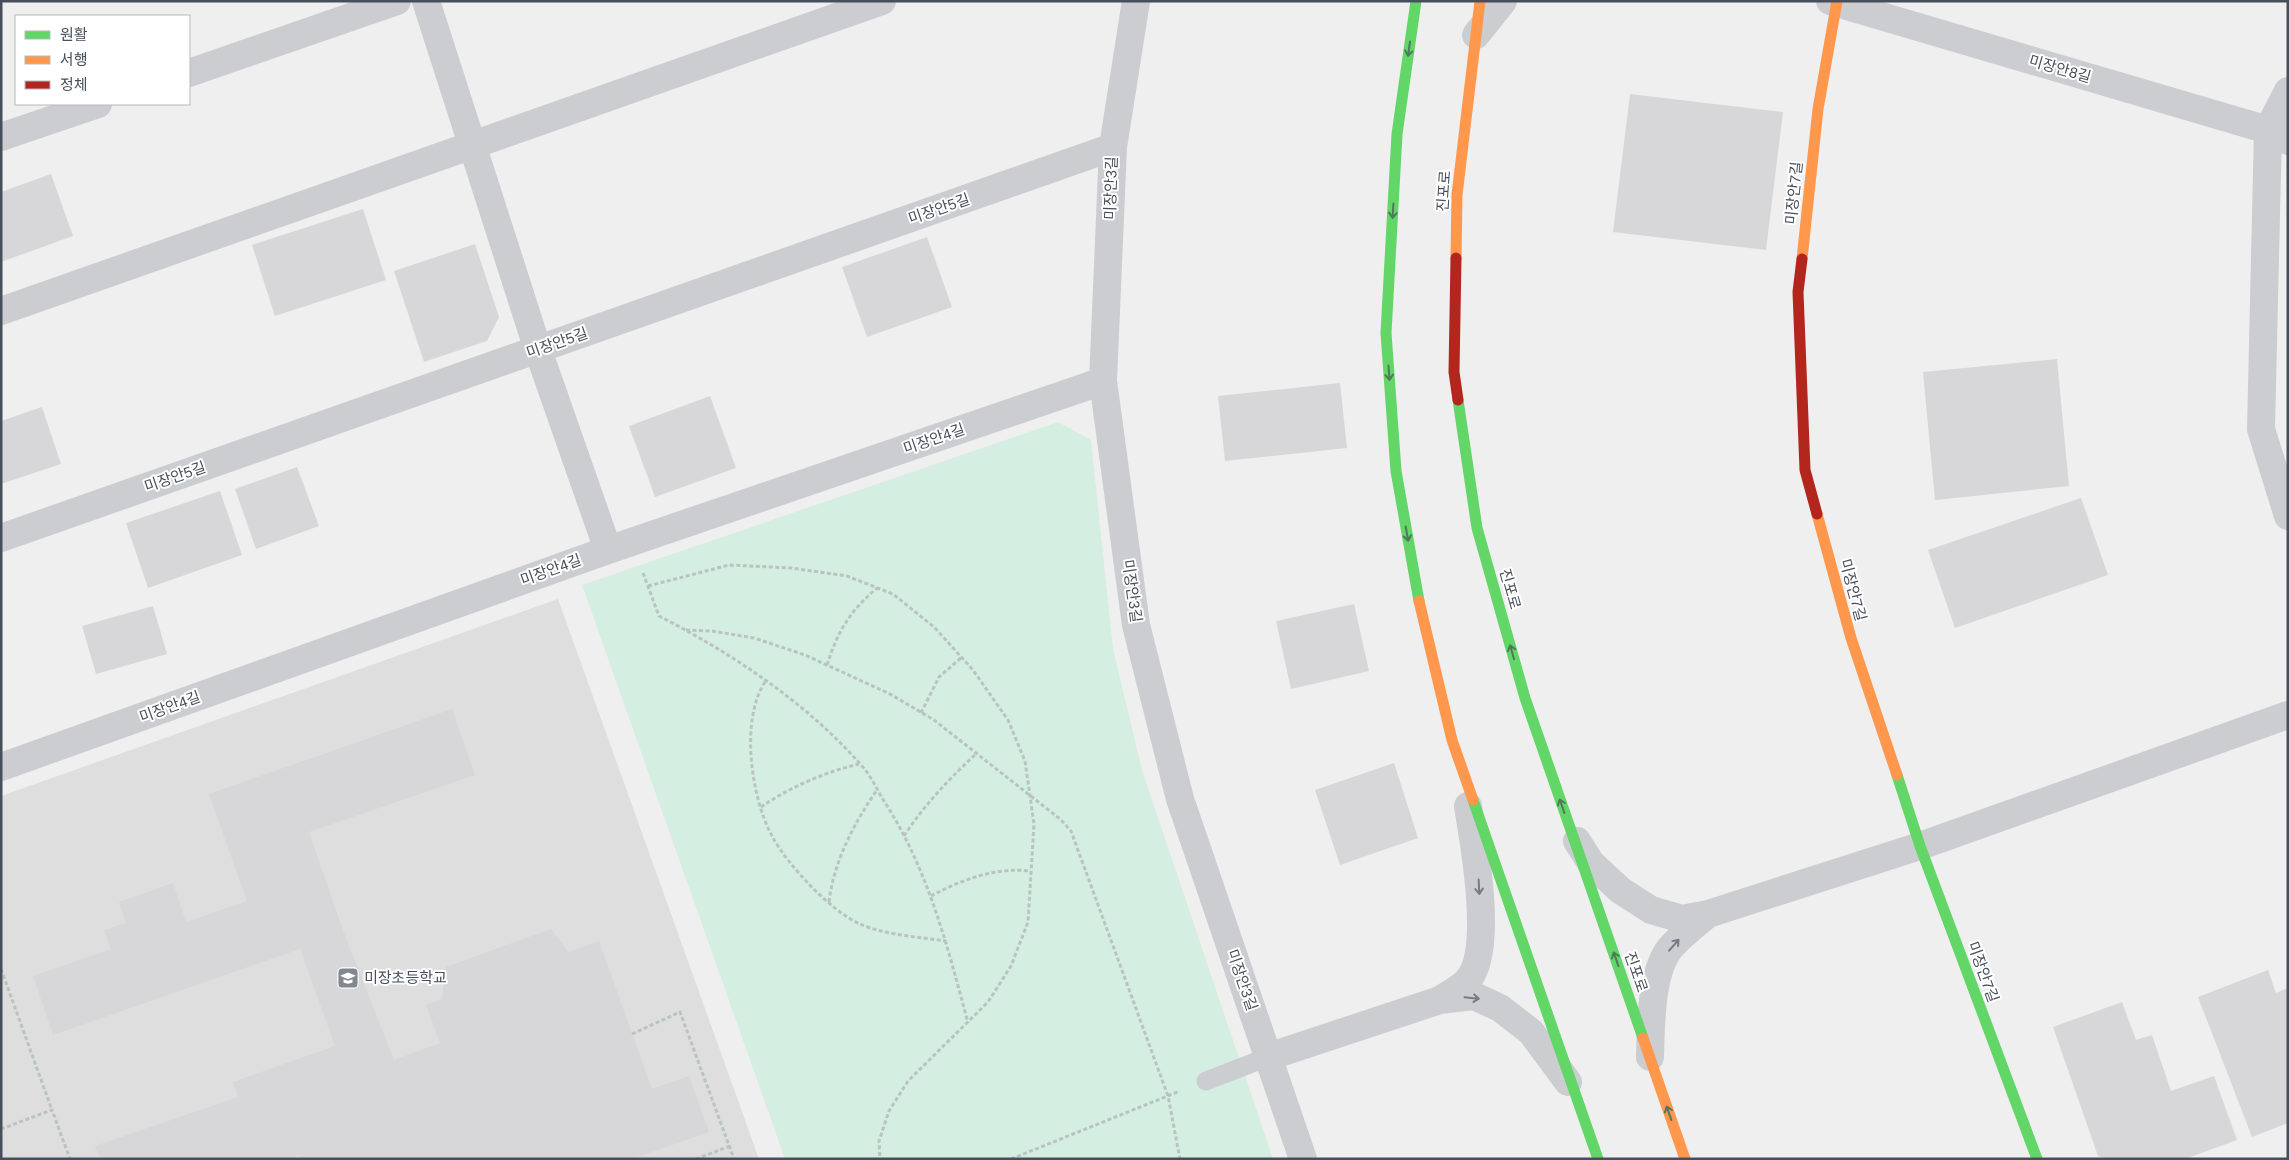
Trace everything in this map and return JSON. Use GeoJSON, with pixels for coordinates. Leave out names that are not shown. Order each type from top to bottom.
{"type":"FeatureCollection","features":[{"type":"Feature","properties":{"kind":"street"},"geometry":{"type":"LineString","coordinates":[[190,73],[397,1]]}},
{"type":"Feature","properties":{"kind":"street"},"geometry":{"type":"LineString","coordinates":[[426,1],[538,350],[608,550]]}},
{"type":"Feature","properties":{"kind":"street"},"geometry":{"type":"LineString","coordinates":[[1,310],[882,1]]}},
{"type":"Feature","properties":{"kind":"street","name":"미장안3길"},"geometry":{"type":"LineString","coordinates":[[1136,1],[1113,148],[1103,381],[1136,625],[1180,799],[1303,1159]]}},
{"type":"Feature","properties":{"kind":"street"},"geometry":{"type":"LineString","coordinates":[[1407,1],[1412,29]]}},
{"type":"Feature","properties":{"kind":"street"},"geometry":{"type":"LineString","coordinates":[[1416,1],[1397,134],[1386,333],[1396,471],[1424,621],[1452,740],[1598,1159]]}},
{"type":"Feature","properties":{"kind":"street","name":"진포로"},"geometry":{"type":"LineString","coordinates":[[1480,1],[1457,195],[1454,372],[1477,528],[1524,698],[1686,1159]]}},
{"type":"Feature","properties":{"kind":"street"},"geometry":{"type":"LineString","coordinates":[[1476,35],[1503,1]]}},
{"type":"Feature","properties":{"kind":"street","name":"미장안8길"},"geometry":{"type":"LineString","coordinates":[[1834,2],[2278,135]]}},
{"type":"Feature","properties":{"kind":"street","name":"미장안7길"},"geometry":{"type":"LineString","coordinates":[[1834,2],[1818,109],[1798,292],[1805,470],[1851,638],[1920,846],[2037,1159]]}},
{"type":"Feature","properties":{"kind":"street"},"geometry":{"type":"LineString","coordinates":[[2288,91],[2278,135],[2261,430],[2288,516]]}},
{"type":"Feature","properties":{"kind":"street"},"geometry":{"type":"LineString","coordinates":[[1,137],[95,105]]}},
{"type":"Feature","properties":{"kind":"street","name":"미장안5길"},"geometry":{"type":"LineString","coordinates":[[1,538],[1113,148]]}},
{"type":"Feature","properties":{"kind":"street","name":"미장안4길"},"geometry":{"type":"LineString","coordinates":[[1,767],[608,550],[1103,381]]}},
{"type":"Feature","properties":{"kind":"street"},"geometry":{"type":"LineString","coordinates":[[1571,832],[1591,863],[1620,890],[1651,910],[1682,919],[1708,914],[1920,846],[2288,715]]}},
{"type":"Feature","properties":{"kind":"street"},"geometry":{"type":"LineString","coordinates":[[1440,1000],[1468,980],[1476,963],[1481,929],[1478,872],[1462,770]]}},
{"type":"Feature","properties":{"kind":"street"},"geometry":{"type":"LineString","coordinates":[[1650,1058],[1651,1008],[1659,971],[1671,946],[1708,914]]}},
{"type":"Feature","properties":{"kind":"street"},"geometry":{"type":"LineString","coordinates":[[1268,1057],[1440,1000],[1474,996],[1500,1008],[1531,1032],[1573,1089]]}},
{"type":"Feature","properties":{"kind":"lane"},"geometry":{"type":"LineString","coordinates":[[1206,1081],[1268,1057]]}},
{"type":"Feature","properties":{"kind":"path"},"geometry":{"type":"LineString","coordinates":[[880,1159],[879,1141],[889,1111],[908,1080],[968,1023],[988,1002],[1011,966],[1028,922],[1034,824],[1032,797],[1024,760],[1008,720],[974,670],[934,627],[893,594],[847,576],[791,568],[729,565],[648,586],[659,616],[742,664],[830,732],[859,764],[877,790],[918,862],[946,941],[968,1023]]}},
{"type":"Feature","properties":{"kind":"path"},"geometry":{"type":"LineString","coordinates":[[827,665],[835,640],[845,621],[860,603],[877,588]]}},
{"type":"Feature","properties":{"kind":"path"},"geometry":{"type":"LineString","coordinates":[[686,630],[712,631],[754,638],[804,655],[890,694],[921,713],[977,753],[1060,819],[1071,831],[1077,844],[1168,1096],[1180,1159]]}},
{"type":"Feature","properties":{"kind":"path"},"geometry":{"type":"LineString","coordinates":[[921,713],[939,677],[962,657]]}},
{"type":"Feature","properties":{"kind":"path"},"geometry":{"type":"LineString","coordinates":[[765,682],[759,691],[753,720],[751,760],[761,807],[772,836],[798,874],[829,902],[860,924],[907,936],[946,941]]}},
{"type":"Feature","properties":{"kind":"path"},"geometry":{"type":"LineString","coordinates":[[904,836],[928,801],[977,753]]}},
{"type":"Feature","properties":{"kind":"path"},"geometry":{"type":"LineString","coordinates":[[761,807],[776,796],[803,784],[859,764]]}},
{"type":"Feature","properties":{"kind":"path"},"geometry":{"type":"LineString","coordinates":[[829,902],[834,874],[844,846],[877,790]]}},
{"type":"Feature","properties":{"kind":"path"},"geometry":{"type":"LineString","coordinates":[[931,896],[973,877],[998,871],[1030,871]]}},
{"type":"Feature","properties":{"kind":"path"},"geometry":{"type":"LineString","coordinates":[[1,969],[70,1159]]}},
{"type":"Feature","properties":{"kind":"path"},"geometry":{"type":"LineString","coordinates":[[632,1034],[680,1012],[734,1159]]}},
{"type":"Feature","properties":{"kind":"path"},"geometry":{"type":"LineString","coordinates":[[1011,1159],[1206,1081]]}},
{"type":"Feature","properties":{"kind":"path"},"geometry":{"type":"LineString","coordinates":[[1,1129],[52,1110]]}},
{"type":"Feature","properties":{"kind":"path"},"geometry":{"type":"LineString","coordinates":[[696,1159],[730,1146]]}},
{"type":"Feature","properties":{"kind":"shaded area","name":"미장초등학교"},"geometry":{"type":"Polygon","coordinates":[[[558,599],[759,1159],[1,1159],[1,796],[558,599]]]}},
{"type":"Feature","properties":{"kind":"green space"},"geometry":{"type":"Polygon","coordinates":[[[1058,422],[1091,440],[1113,649],[1142,770],[1273,1159],[785,1159],[582,585],[1058,422]]]}},
{"type":"Feature","properties":{"kind":"building"},"geometry":{"type":"Polygon","coordinates":[[[1630,94],[1783,112],[1766,250],[1613,232],[1630,94]]]}},
{"type":"Feature","properties":{"kind":"building"},"geometry":{"type":"Polygon","coordinates":[[[51,174],[73,236],[1,262],[1,192],[51,174]]]}},
{"type":"Feature","properties":{"kind":"building"},"geometry":{"type":"Polygon","coordinates":[[[363,209],[386,280],[275,316],[252,245],[363,209]]]}},
{"type":"Feature","properties":{"kind":"building"},"geometry":{"type":"Polygon","coordinates":[[[927,237],[952,307],[867,337],[842,267],[927,237]]]}},
{"type":"Feature","properties":{"kind":"building"},"geometry":{"type":"Polygon","coordinates":[[[475,244],[499,317],[487,341],[424,362],[394,271],[475,244]]]}},
{"type":"Feature","properties":{"kind":"building"},"geometry":{"type":"Polygon","coordinates":[[[2057,359],[2069,486],[1935,500],[1923,372],[2057,359]]]}},
{"type":"Feature","properties":{"kind":"building"},"geometry":{"type":"Polygon","coordinates":[[[1340,383],[1347,448],[1225,461],[1218,396],[1340,383]]]}},
{"type":"Feature","properties":{"kind":"building"},"geometry":{"type":"Polygon","coordinates":[[[710,396],[736,468],[655,497],[629,426],[710,396]]]}},
{"type":"Feature","properties":{"kind":"building"},"geometry":{"type":"Polygon","coordinates":[[[42,407],[61,464],[1,484],[1,421],[42,407]]]}},
{"type":"Feature","properties":{"kind":"building"},"geometry":{"type":"Polygon","coordinates":[[[297,467],[319,526],[256,549],[235,489],[297,467]]]}},
{"type":"Feature","properties":{"kind":"building"},"geometry":{"type":"Polygon","coordinates":[[[220,491],[242,555],[148,588],[126,523],[220,491]]]}},
{"type":"Feature","properties":{"kind":"building"},"geometry":{"type":"Polygon","coordinates":[[[2081,498],[2108,575],[1955,628],[1928,550],[2081,498]]]}},
{"type":"Feature","properties":{"kind":"building"},"geometry":{"type":"Polygon","coordinates":[[[1354,604],[1369,671],[1291,689],[1276,621],[1354,604]]]}},
{"type":"Feature","properties":{"kind":"building"},"geometry":{"type":"Polygon","coordinates":[[[153,606],[167,654],[96,674],[82,626],[153,606]]]}},
{"type":"Feature","properties":{"kind":"building"},"geometry":{"type":"Polygon","coordinates":[[[452,709],[475,775],[309,832],[344,933],[394,1060],[440,1043],[426,1005],[442,999],[446,967],[551,929],[568,952],[599,941],[652,1089],[689,1076],[709,1132],[632,1159],[301,1159],[298,1156],[290,1159],[100,1159],[95,1146],[238,1097],[233,1082],[335,1046],[300,949],[53,1035],[33,976],[111,949],[104,930],[126,923],[119,902],[173,883],[186,922],[247,901],[209,794],[452,709]]]}},
{"type":"Feature","properties":{"kind":"building"},"geometry":{"type":"Polygon","coordinates":[[[1394,763],[1418,838],[1340,865],[1315,790],[1394,763]]]}},
{"type":"Feature","properties":{"kind":"building"},"geometry":{"type":"Polygon","coordinates":[[[2268,970],[2276,993],[2288,988],[2288,1123],[2252,1137],[2198,997],[2268,970]]]}},
{"type":"Feature","properties":{"kind":"building"},"geometry":{"type":"Polygon","coordinates":[[[2122,1002],[2136,1040],[2152,1035],[2171,1091],[2214,1076],[2237,1140],[2185,1159],[2108,1159],[2098,1156],[2053,1027],[2122,1002]]]}},
{"type":"Feature","properties":{"kind":"traffic: fast"},"geometry":{"type":"LineString","coordinates":[[1416,1],[1397,134],[1386,333],[1396,471],[1419,601]]}},
{"type":"Feature","properties":{"kind":"traffic: fast"},"geometry":{"type":"LineString","coordinates":[[1458,400],[1477,528],[1525,698],[1643,1038]]}},
{"type":"Feature","properties":{"kind":"traffic: fast"},"geometry":{"type":"LineString","coordinates":[[1897,775],[1920,846],[2037,1159]]}},
{"type":"Feature","properties":{"kind":"traffic: fast"},"geometry":{"type":"LineString","coordinates":[[1473,800],[1598,1159]]}},
{"type":"Feature","properties":{"kind":"traffic: slow"},"geometry":{"type":"LineString","coordinates":[[1456,258],[1457,195],[1480,1]]}},
{"type":"Feature","properties":{"kind":"traffic: slow"},"geometry":{"type":"LineString","coordinates":[[1802,259],[1818,109],[1837,1]]}},
{"type":"Feature","properties":{"kind":"traffic: slow"},"geometry":{"type":"LineString","coordinates":[[1817,514],[1851,638],[1897,775]]}},
{"type":"Feature","properties":{"kind":"traffic: slow"},"geometry":{"type":"LineString","coordinates":[[1419,601],[1452,740],[1473,800]]}},
{"type":"Feature","properties":{"kind":"traffic: slow"},"geometry":{"type":"LineString","coordinates":[[1643,1038],[1685,1159]]}},
{"type":"Feature","properties":{"kind":"traffic: jam"},"geometry":{"type":"LineString","coordinates":[[1456,258],[1454,372],[1458,400]]}},
{"type":"Feature","properties":{"kind":"traffic: jam"},"geometry":{"type":"LineString","coordinates":[[1802,259],[1798,292],[1805,470],[1817,514]]}},
{"type":"Feature","properties":{"kind":"place","name":"미장초등학교"},"geometry":{"type":"Point","coordinates":[348,978]}}]}
